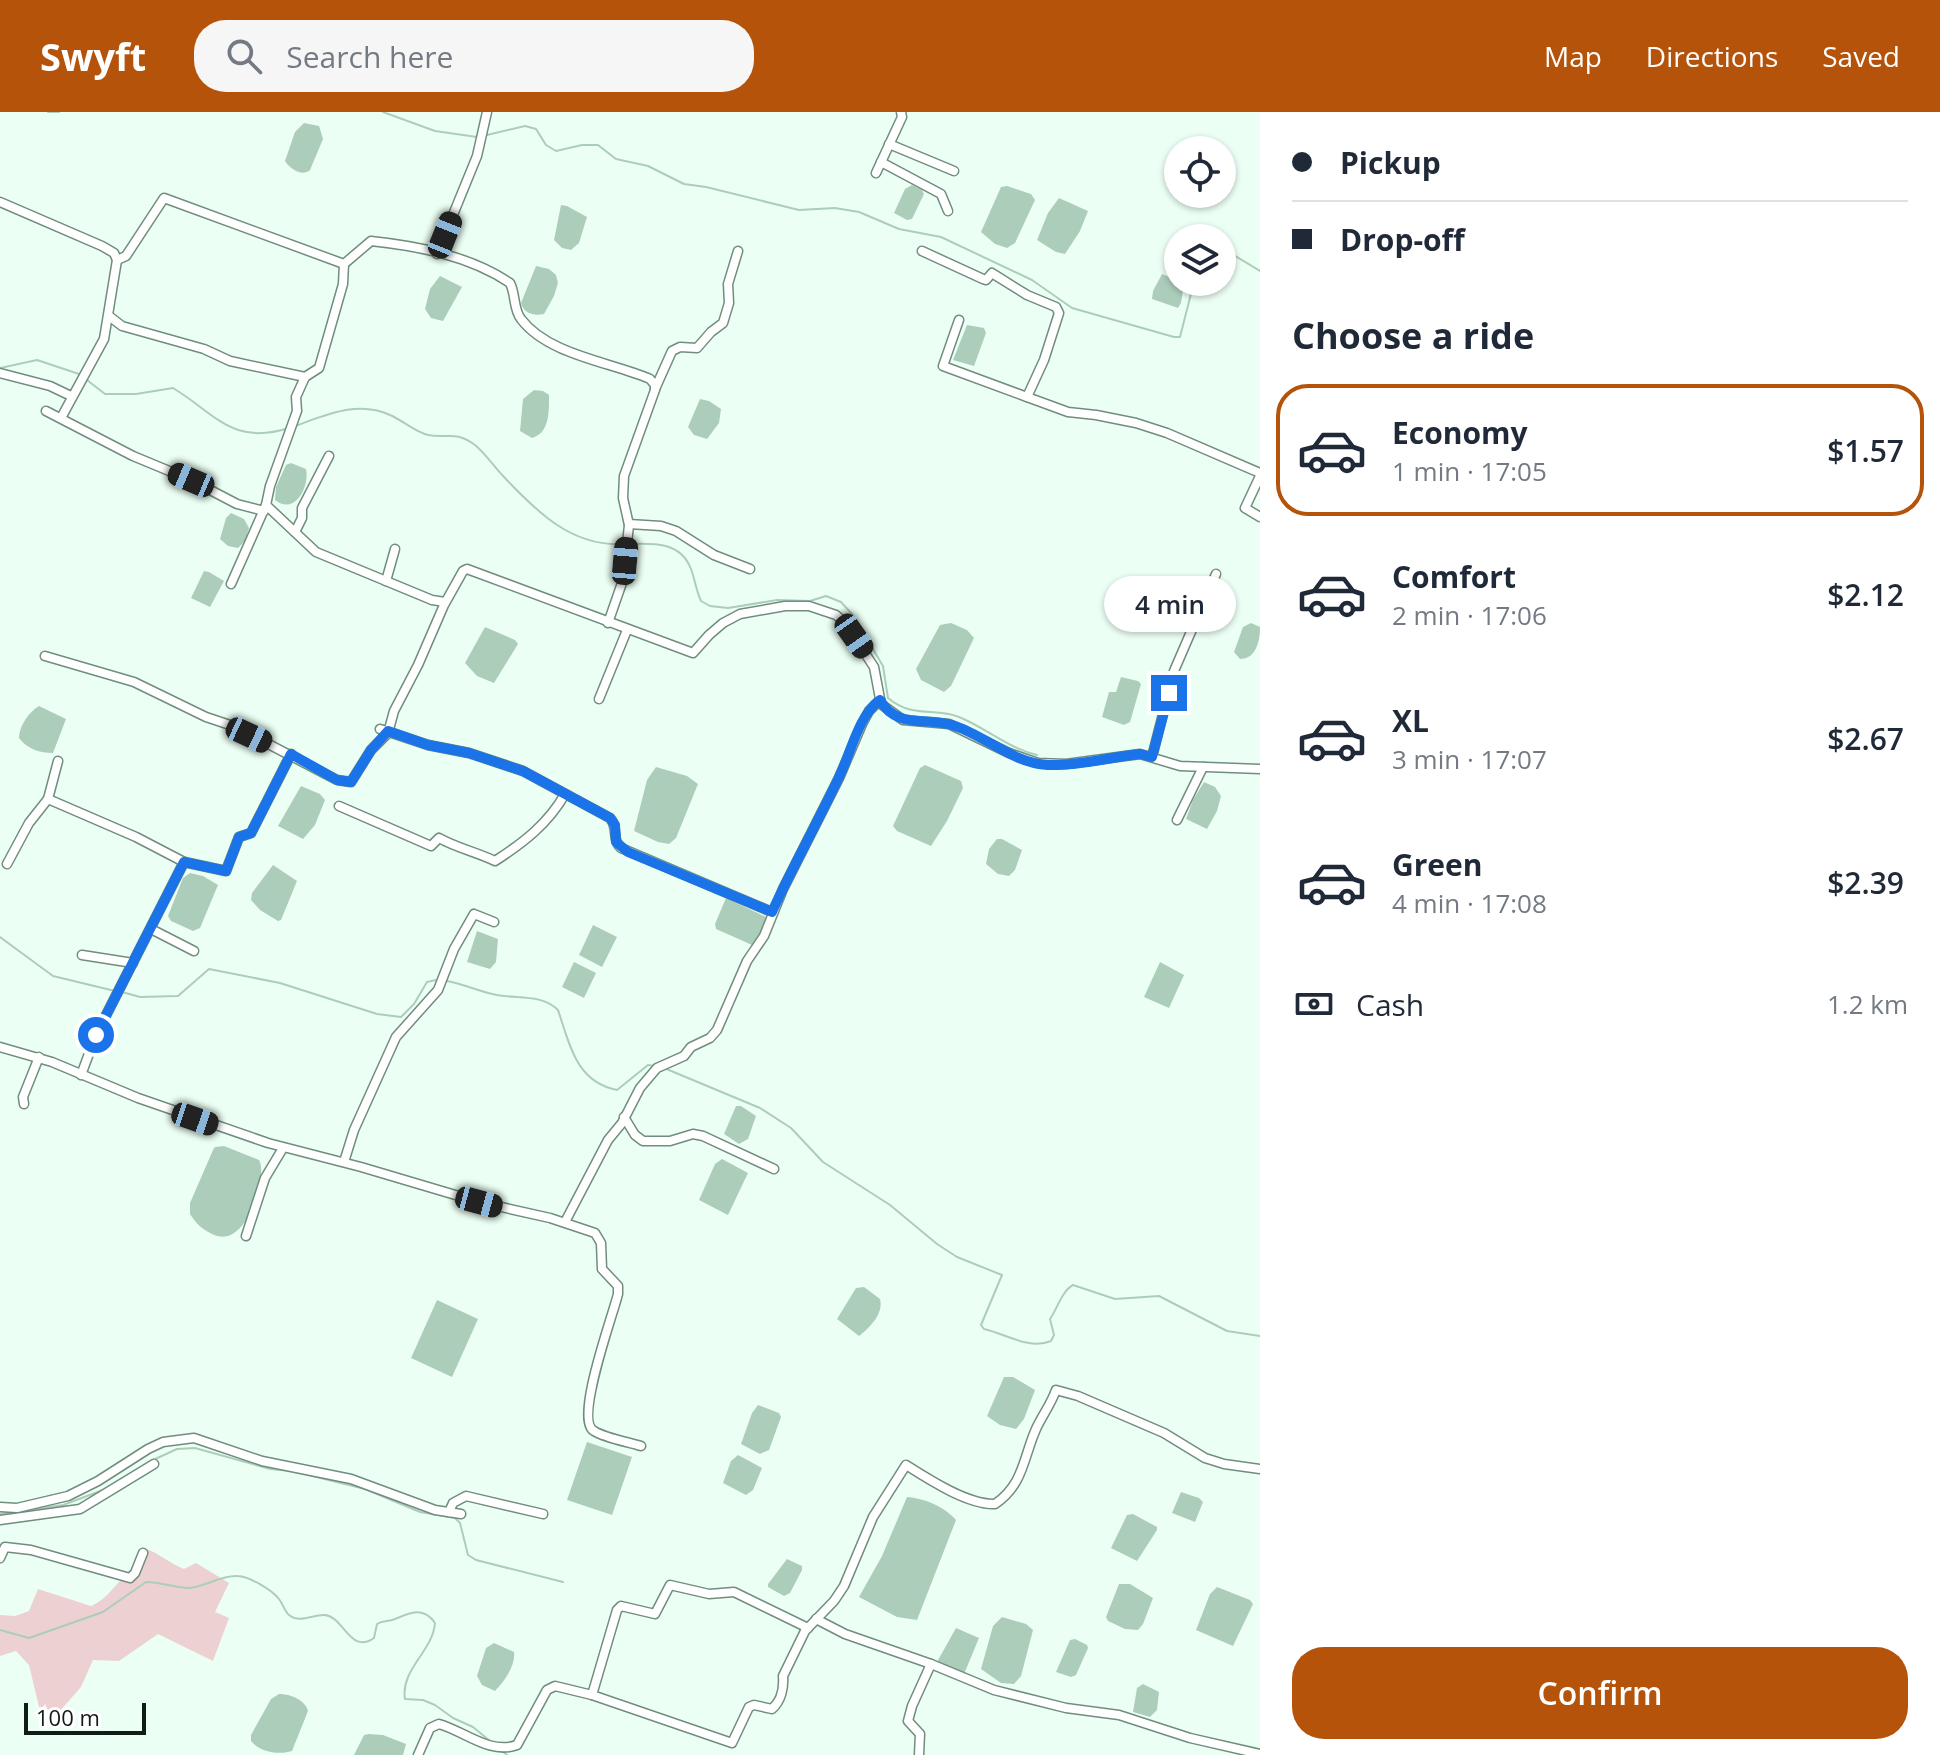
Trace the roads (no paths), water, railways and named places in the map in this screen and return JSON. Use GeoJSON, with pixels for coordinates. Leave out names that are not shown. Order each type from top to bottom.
{"type":"FeatureCollection","features":[{"type":"Feature","properties":{"kind":"street"},"geometry":{"type":"LineString","coordinates":[[437,254],[481,145],[487,112]]}},
{"type":"Feature","properties":{"kind":"street"},"geometry":{"type":"LineString","coordinates":[[876,173],[902,117],[901,112]]}},
{"type":"Feature","properties":{"kind":"street"},"geometry":{"type":"LineString","coordinates":[[889,144],[954,171]]}},
{"type":"Feature","properties":{"kind":"street"},"geometry":{"type":"LineString","coordinates":[[881,162],[941,194],[948,211]]}},
{"type":"Feature","properties":{"kind":"street"},"geometry":{"type":"LineString","coordinates":[[117,260],[126,256],[164,198],[344,264]]}},
{"type":"Feature","properties":{"kind":"street"},"geometry":{"type":"LineString","coordinates":[[0,202],[102,246],[114,253],[117,260],[109,316],[99,350],[61,418]]}},
{"type":"Feature","properties":{"kind":"street"},"geometry":{"type":"LineString","coordinates":[[231,584],[265,508],[297,411],[296,397],[305,377],[319,368],[343,284],[344,264],[371,241],[411,245],[477,265],[510,283],[519,317],[533,331],[579,356],[648,378],[655,385],[655,390]]}},
{"type":"Feature","properties":{"kind":"street"},"geometry":{"type":"LineString","coordinates":[[608,623],[623,580],[629,524],[623,498],[624,476],[672,351],[680,347],[697,348],[723,323],[729,303],[729,275],[738,251]]}},
{"type":"Feature","properties":{"kind":"street"},"geometry":{"type":"LineString","coordinates":[[922,251],[986,280],[992,273],[1027,295],[1056,307],[1059,313],[1054,331],[1027,397]]}},
{"type":"Feature","properties":{"kind":"street"},"geometry":{"type":"LineString","coordinates":[[109,316],[122,326],[204,349],[230,361],[305,377]]}},
{"type":"Feature","properties":{"kind":"street"},"geometry":{"type":"LineString","coordinates":[[959,320],[943,366],[1068,412],[1096,415],[1156,430],[1260,474],[1245,508],[1260,517]]}},
{"type":"Feature","properties":{"kind":"street"},"geometry":{"type":"LineString","coordinates":[[0,373],[50,386],[71,396]]}},
{"type":"Feature","properties":{"kind":"street"},"geometry":{"type":"LineString","coordinates":[[46,411],[237,504],[265,508],[316,552],[445,602]]}},
{"type":"Feature","properties":{"kind":"street"},"geometry":{"type":"LineString","coordinates":[[295,532],[302,518],[302,508],[329,456]]}},
{"type":"Feature","properties":{"kind":"street"},"geometry":{"type":"LineString","coordinates":[[629,524],[661,526],[676,531],[714,555],[750,569]]}},
{"type":"Feature","properties":{"kind":"street"},"geometry":{"type":"LineString","coordinates":[[386,581],[395,549]]}},
{"type":"Feature","properties":{"kind":"street"},"geometry":{"type":"LineString","coordinates":[[45,656],[134,682],[206,717],[236,727],[337,780],[351,782],[384,730],[418,665],[445,602],[467,569],[693,653],[723,623],[740,614],[785,606],[819,609],[841,619],[869,658],[877,674],[880,700],[890,712],[903,720],[949,724],[1009,753],[1038,763],[1066,764],[1140,754],[1180,766],[1260,769]]}},
{"type":"Feature","properties":{"kind":"street"},"geometry":{"type":"LineString","coordinates":[[1152,757],[1174,671],[1216,574]]}},
{"type":"Feature","properties":{"kind":"street"},"geometry":{"type":"LineString","coordinates":[[599,699],[627,630]]}},
{"type":"Feature","properties":{"kind":"street"},"geometry":{"type":"LineString","coordinates":[[565,1222],[631,1101],[657,1068],[684,1056],[691,1047],[710,1038],[717,1030],[747,961],[764,936],[772,912],[839,778],[862,724],[880,700]]}},
{"type":"Feature","properties":{"kind":"street"},"geometry":{"type":"LineString","coordinates":[[384,730],[514,767],[610,818],[615,825],[616,842],[628,852],[772,912]]}},
{"type":"Feature","properties":{"kind":"street"},"geometry":{"type":"LineString","coordinates":[[48,799],[136,837],[184,862],[226,871],[239,837],[251,833],[291,754]]}},
{"type":"Feature","properties":{"kind":"street"},"geometry":{"type":"LineString","coordinates":[[7,864],[29,823],[48,799],[58,761]]}},
{"type":"Feature","properties":{"kind":"street"},"geometry":{"type":"LineString","coordinates":[[1177,820],[1203,767]]}},
{"type":"Feature","properties":{"kind":"street"},"geometry":{"type":"LineString","coordinates":[[339,806],[431,846],[439,838],[459,849],[495,861],[549,819],[565,794]]}},
{"type":"Feature","properties":{"kind":"street"},"geometry":{"type":"LineString","coordinates":[[81,1075],[96,1035],[184,862]]}},
{"type":"Feature","properties":{"kind":"street"},"geometry":{"type":"LineString","coordinates":[[344,1162],[354,1130],[396,1037],[438,990],[454,949],[474,914],[494,922]]}},
{"type":"Feature","properties":{"kind":"street"},"geometry":{"type":"LineString","coordinates":[[151,929],[194,951]]}},
{"type":"Feature","properties":{"kind":"street"},"geometry":{"type":"LineString","coordinates":[[82,955],[133,963]]}},
{"type":"Feature","properties":{"kind":"street"},"geometry":{"type":"LineString","coordinates":[[0,1047],[39,1057],[172,1111],[283,1148],[344,1162],[479,1202],[565,1222],[597,1235],[601,1243],[602,1269],[618,1289],[613,1318],[590,1389],[588,1426],[594,1432],[641,1446]]}},
{"type":"Feature","properties":{"kind":"street"},"geometry":{"type":"LineString","coordinates":[[24,1104],[23,1097],[39,1057]]}},
{"type":"Feature","properties":{"kind":"street"},"geometry":{"type":"LineString","coordinates":[[624,1117],[635,1135],[643,1141],[670,1141],[693,1134],[703,1136],[774,1169]]}},
{"type":"Feature","properties":{"kind":"street"},"geometry":{"type":"LineString","coordinates":[[246,1236],[265,1178],[283,1148]]}},
{"type":"Feature","properties":{"kind":"street"},"geometry":{"type":"LineString","coordinates":[[418,1755],[430,1728],[439,1724],[484,1743],[509,1748],[517,1745],[551,1686],[592,1695],[732,1743],[749,1707],[754,1705],[772,1709],[777,1704],[784,1684],[783,1676],[808,1628],[844,1586],[873,1517],[906,1465],[961,1495],[995,1504],[1016,1482],[1027,1460],[1037,1427],[1056,1390],[1078,1396],[1164,1433],[1205,1458],[1260,1469]]}},
{"type":"Feature","properties":{"kind":"street"},"geometry":{"type":"LineString","coordinates":[[0,1507],[17,1508],[68,1496],[163,1442],[194,1438],[262,1461],[351,1479],[435,1510],[461,1514]]}},
{"type":"Feature","properties":{"kind":"street"},"geometry":{"type":"LineString","coordinates":[[0,1520],[80,1509],[154,1464]]}},
{"type":"Feature","properties":{"kind":"street"},"geometry":{"type":"LineString","coordinates":[[449,1512],[453,1503],[466,1496],[543,1514]]}},
{"type":"Feature","properties":{"kind":"street"},"geometry":{"type":"LineString","coordinates":[[0,1558],[5,1547],[31,1550],[130,1578],[143,1553]]}},
{"type":"Feature","properties":{"kind":"street"},"geometry":{"type":"LineString","coordinates":[[592,1695],[617,1610],[621,1606],[655,1614],[670,1585],[709,1594],[734,1592],[808,1628]]}},
{"type":"Feature","properties":{"kind":"street"},"geometry":{"type":"LineString","coordinates":[[816,1619],[845,1634],[994,1690],[1066,1708],[1119,1715],[1190,1738],[1260,1754]]}},
{"type":"Feature","properties":{"kind":"street"},"geometry":{"type":"LineString","coordinates":[[919,1755],[920,1734],[908,1721],[931,1664]]}},
{"type":"Feature","properties":{"kind":"waterway"},"geometry":{"type":"LineString","coordinates":[[48,112],[59,112]]}},
{"type":"Feature","properties":{"kind":"waterway"},"geometry":{"type":"LineString","coordinates":[[383,112],[435,131],[477,137]]}},
{"type":"Feature","properties":{"kind":"waterway"},"geometry":{"type":"LineString","coordinates":[[487,135],[525,126],[536,129],[546,145],[556,151],[598,145],[616,159],[648,166],[684,184],[799,210],[835,208],[859,212],[899,229],[941,237],[1032,280],[1072,308],[1174,337],[1180,337],[1190,296]]}},
{"type":"Feature","properties":{"kind":"waterway"},"geometry":{"type":"LineString","coordinates":[[1236,256],[1260,271]]}},
{"type":"Feature","properties":{"kind":"waterway"},"geometry":{"type":"LineString","coordinates":[[0,368],[37,360],[79,374]]}},
{"type":"Feature","properties":{"kind":"waterway"},"geometry":{"type":"LineString","coordinates":[[87,380],[105,394],[136,394],[173,388],[214,417],[239,430],[269,433],[289,428]]}},
{"type":"Feature","properties":{"kind":"waterway"},"geometry":{"type":"LineString","coordinates":[[295,426],[342,411],[366,409],[390,415],[428,435],[468,440],[529,503],[557,525],[588,540],[623,544]]}},
{"type":"Feature","properties":{"kind":"waterway"},"geometry":{"type":"LineString","coordinates":[[629,544],[657,544],[681,554],[691,569],[701,601],[710,606],[728,608],[777,600],[810,601],[826,596],[841,602],[852,614],[883,666],[888,698],[915,711],[959,717],[1016,748],[1037,755]]}},
{"type":"Feature","properties":{"kind":"waterway"},"geometry":{"type":"LineString","coordinates":[[0,937],[53,976],[115,991]]}},
{"type":"Feature","properties":{"kind":"waterway"},"geometry":{"type":"LineString","coordinates":[[122,992],[140,997],[178,996],[209,969],[280,983],[377,1014],[401,1017],[414,1004],[427,982],[436,980]]}},
{"type":"Feature","properties":{"kind":"waterway"},"geometry":{"type":"LineString","coordinates":[[447,981],[491,994],[537,999],[552,1005],[558,1010],[571,1049],[583,1070],[603,1086],[617,1090],[648,1065],[654,1066]]}},
{"type":"Feature","properties":{"kind":"waterway"},"geometry":{"type":"LineString","coordinates":[[664,1068],[760,1108],[791,1128],[823,1162],[890,1205],[937,1244],[957,1257],[1002,1275],[981,1325],[984,1329],[1034,1344],[1051,1341],[1054,1335],[1050,1319],[1073,1285],[1115,1299],[1159,1296],[1227,1331],[1260,1336]]}},
{"type":"Feature","properties":{"kind":"waterway"},"geometry":{"type":"LineString","coordinates":[[153,1460],[177,1449],[195,1448],[270,1469],[292,1471],[365,1489],[420,1512],[455,1518],[460,1523],[468,1555],[476,1560],[563,1582]]}},
{"type":"Feature","properties":{"kind":"waterway"},"geometry":{"type":"LineString","coordinates":[[0,1514],[63,1505],[103,1490]]}},
{"type":"Feature","properties":{"kind":"waterway"},"geometry":{"type":"LineString","coordinates":[[0,1630],[29,1638],[103,1612],[146,1582],[189,1588],[231,1576],[248,1578],[266,1588],[293,1618],[332,1617],[359,1642],[374,1638],[379,1623],[411,1613],[426,1614],[435,1623],[433,1633],[407,1679],[405,1699],[423,1700],[435,1705],[473,1727],[490,1741]]}},
{"type":"Feature","properties":{"kind":"waterway"},"geometry":{"type":"LineString","coordinates":[[501,1750],[507,1755]]}}]}
